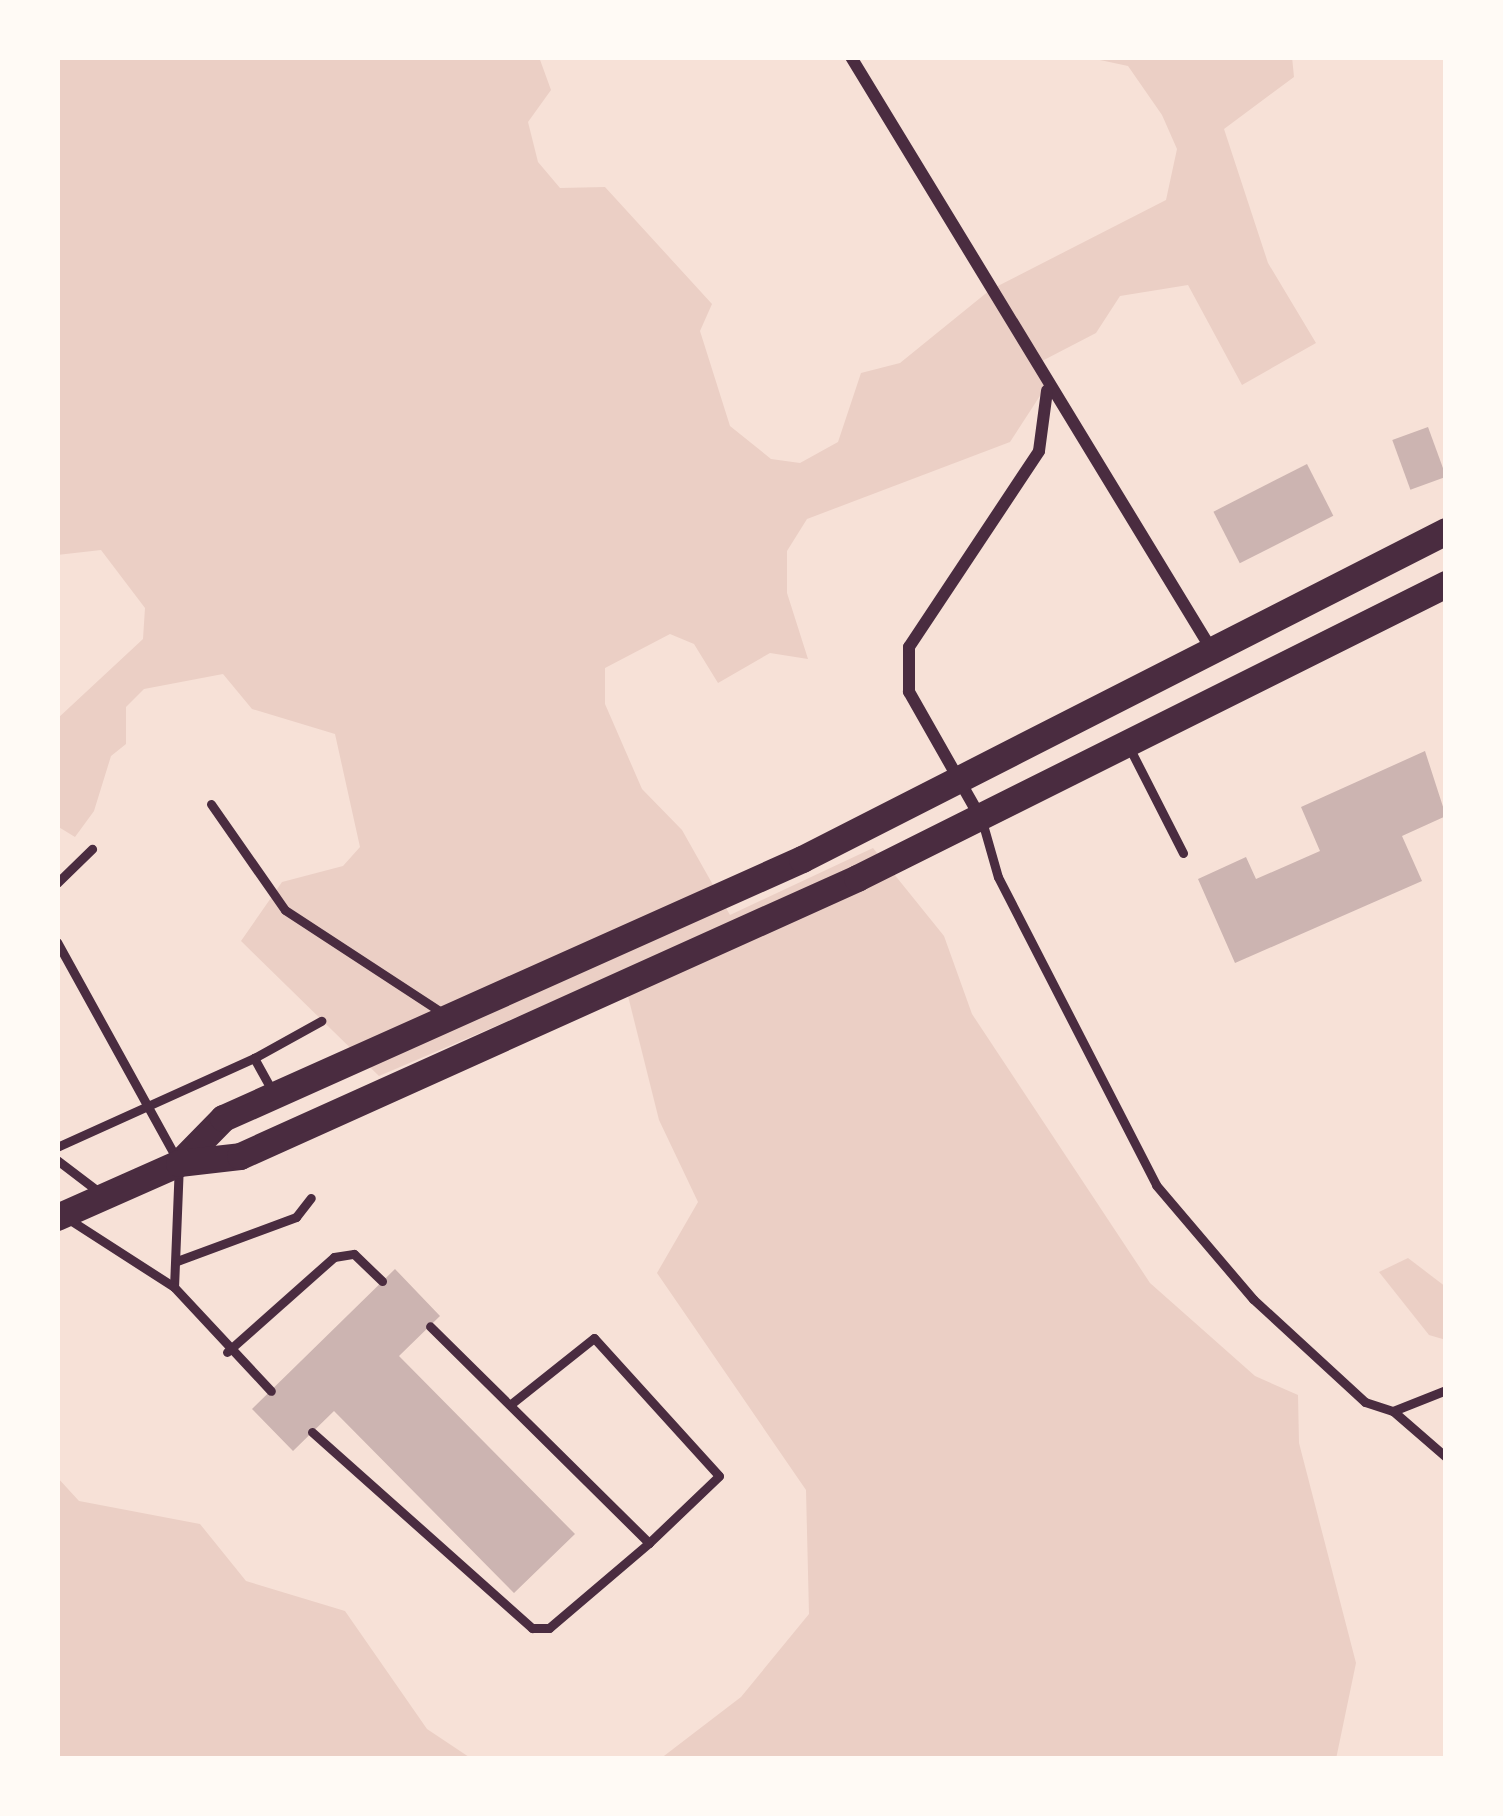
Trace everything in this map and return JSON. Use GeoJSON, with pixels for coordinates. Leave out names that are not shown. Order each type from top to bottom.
{"type":"FeatureCollection","features":[{"type":"Feature","properties":{"kind":"highway"},"geometry":{"type":"LineString","coordinates":[[179,1163],[223,1118],[959,780],[1446,531]]}},
{"type":"Feature","properties":{"kind":"highway"},"geometry":{"type":"LineString","coordinates":[[60,1215],[179,1163],[240,1156],[982,821],[1446,584]]}},
{"type":"Feature","properties":{"kind":"street"},"geometry":{"type":"LineString","coordinates":[[851,57],[1214,653]]}},
{"type":"Feature","properties":{"kind":"street"},"geometry":{"type":"LineString","coordinates":[[982,821],[909,692],[909,647],[1039,451],[1047,385]]}},
{"type":"Feature","properties":{"kind":"lane"},"geometry":{"type":"LineString","coordinates":[[1130,747],[1183,853]]}},
{"type":"Feature","properties":{"kind":"lane"},"geometry":{"type":"LineString","coordinates":[[211,804],[285,910],[445,1015]]}},
{"type":"Feature","properties":{"kind":"lane"},"geometry":{"type":"LineString","coordinates":[[982,821],[998,878],[1156,1185],[1253,1299],[1365,1402],[1393,1411],[1446,1457]]}},
{"type":"Feature","properties":{"kind":"lane"},"geometry":{"type":"LineString","coordinates":[[57,883],[92,849]]}},
{"type":"Feature","properties":{"kind":"lane"},"geometry":{"type":"LineString","coordinates":[[57,942],[142,1108],[179,1163],[174,1287]]}},
{"type":"Feature","properties":{"kind":"lane"},"geometry":{"type":"LineString","coordinates":[[57,1147],[254,1058],[321,1021]]}},
{"type":"Feature","properties":{"kind":"lane"},"geometry":{"type":"LineString","coordinates":[[254,1058],[275,1095]]}},
{"type":"Feature","properties":{"kind":"lane"},"geometry":{"type":"LineString","coordinates":[[57,1160],[102,1196]]}},
{"type":"Feature","properties":{"kind":"lane"},"geometry":{"type":"LineString","coordinates":[[176,1261],[296,1217],[311,1198]]}},
{"type":"Feature","properties":{"kind":"lane"},"geometry":{"type":"LineString","coordinates":[[60,1215],[174,1287],[227,1352],[271,1391]]}},
{"type":"Feature","properties":{"kind":"lane"},"geometry":{"type":"LineString","coordinates":[[227,1352],[334,1257],[354,1254],[382,1281]]}},
{"type":"Feature","properties":{"kind":"lane"},"geometry":{"type":"LineString","coordinates":[[430,1326],[650,1543]]}},
{"type":"Feature","properties":{"kind":"lane"},"geometry":{"type":"LineString","coordinates":[[312,1432],[532,1628],[549,1628],[650,1543],[719,1476],[594,1338],[511,1404]]}},
{"type":"Feature","properties":{"kind":"lane"},"geometry":{"type":"LineString","coordinates":[[1393,1411],[1446,1390]]}},
{"type":"Feature","properties":{"kind":"shaded area"},"geometry":{"type":"Polygon","coordinates":[[[57,57],[539,57],[551,90],[528,122],[538,162],[560,188],[605,187],[712,304],[700,331],[730,426],[771,459],[800,463],[838,442],[861,373],[900,363],[990,290],[1166,200],[1177,149],[1162,115],[1128,66],[1086,57],[1292,57],[1294,77],[1224,129],[1268,263],[1316,343],[1242,385],[1188,285],[1120,296],[1096,333],[1042,361],[1047,385],[1010,442],[807,519],[787,551],[787,593],[808,659],[770,653],[718,683],[694,644],[670,634],[605,668],[605,704],[642,789],[682,830],[730,915],[873,848],[944,936],[972,1014],[1150,1283],[1255,1376],[1298,1395],[1299,1443],[1356,1663],[1336,1759],[660,1759],[741,1697],[809,1614],[806,1490],[657,1273],[698,1202],[659,1120],[622,972],[379,1076],[241,941],[282,882],[343,866],[360,847],[335,734],[252,709],[223,674],[144,689],[126,707],[126,744],[111,756],[94,811],[75,837],[57,826],[57,719],[143,639],[145,608],[101,550],[57,555],[57,57]]]}},
{"type":"Feature","properties":{"kind":"shaded area"},"geometry":{"type":"Polygon","coordinates":[[[1408,1258],[1446,1287],[1446,1340],[1429,1335],[1379,1272],[1408,1258]]]}},
{"type":"Feature","properties":{"kind":"shaded area"},"geometry":{"type":"Polygon","coordinates":[[[57,1477],[79,1501],[200,1524],[246,1581],[345,1611],[427,1729],[472,1759],[57,1759],[57,1477]]]}},
{"type":"Feature","properties":{"kind":"building"},"geometry":{"type":"Polygon","coordinates":[[[1428,427],[1446,477],[1410,490],[1392,440],[1428,427]]]}},
{"type":"Feature","properties":{"kind":"building"},"geometry":{"type":"Polygon","coordinates":[[[1307,464],[1333,516],[1240,563],[1213,512],[1307,464]]]}},
{"type":"Feature","properties":{"kind":"building"},"geometry":{"type":"Polygon","coordinates":[[[1425,751],[1446,816],[1402,836],[1422,881],[1235,963],[1198,879],[1246,857],[1256,879],[1320,851],[1301,807],[1425,751]]]}},
{"type":"Feature","properties":{"kind":"building"},"geometry":{"type":"Polygon","coordinates":[[[395,1269],[440,1316],[399,1356],[575,1534],[514,1593],[334,1411],[293,1451],[252,1409],[395,1269]]]}}]}
